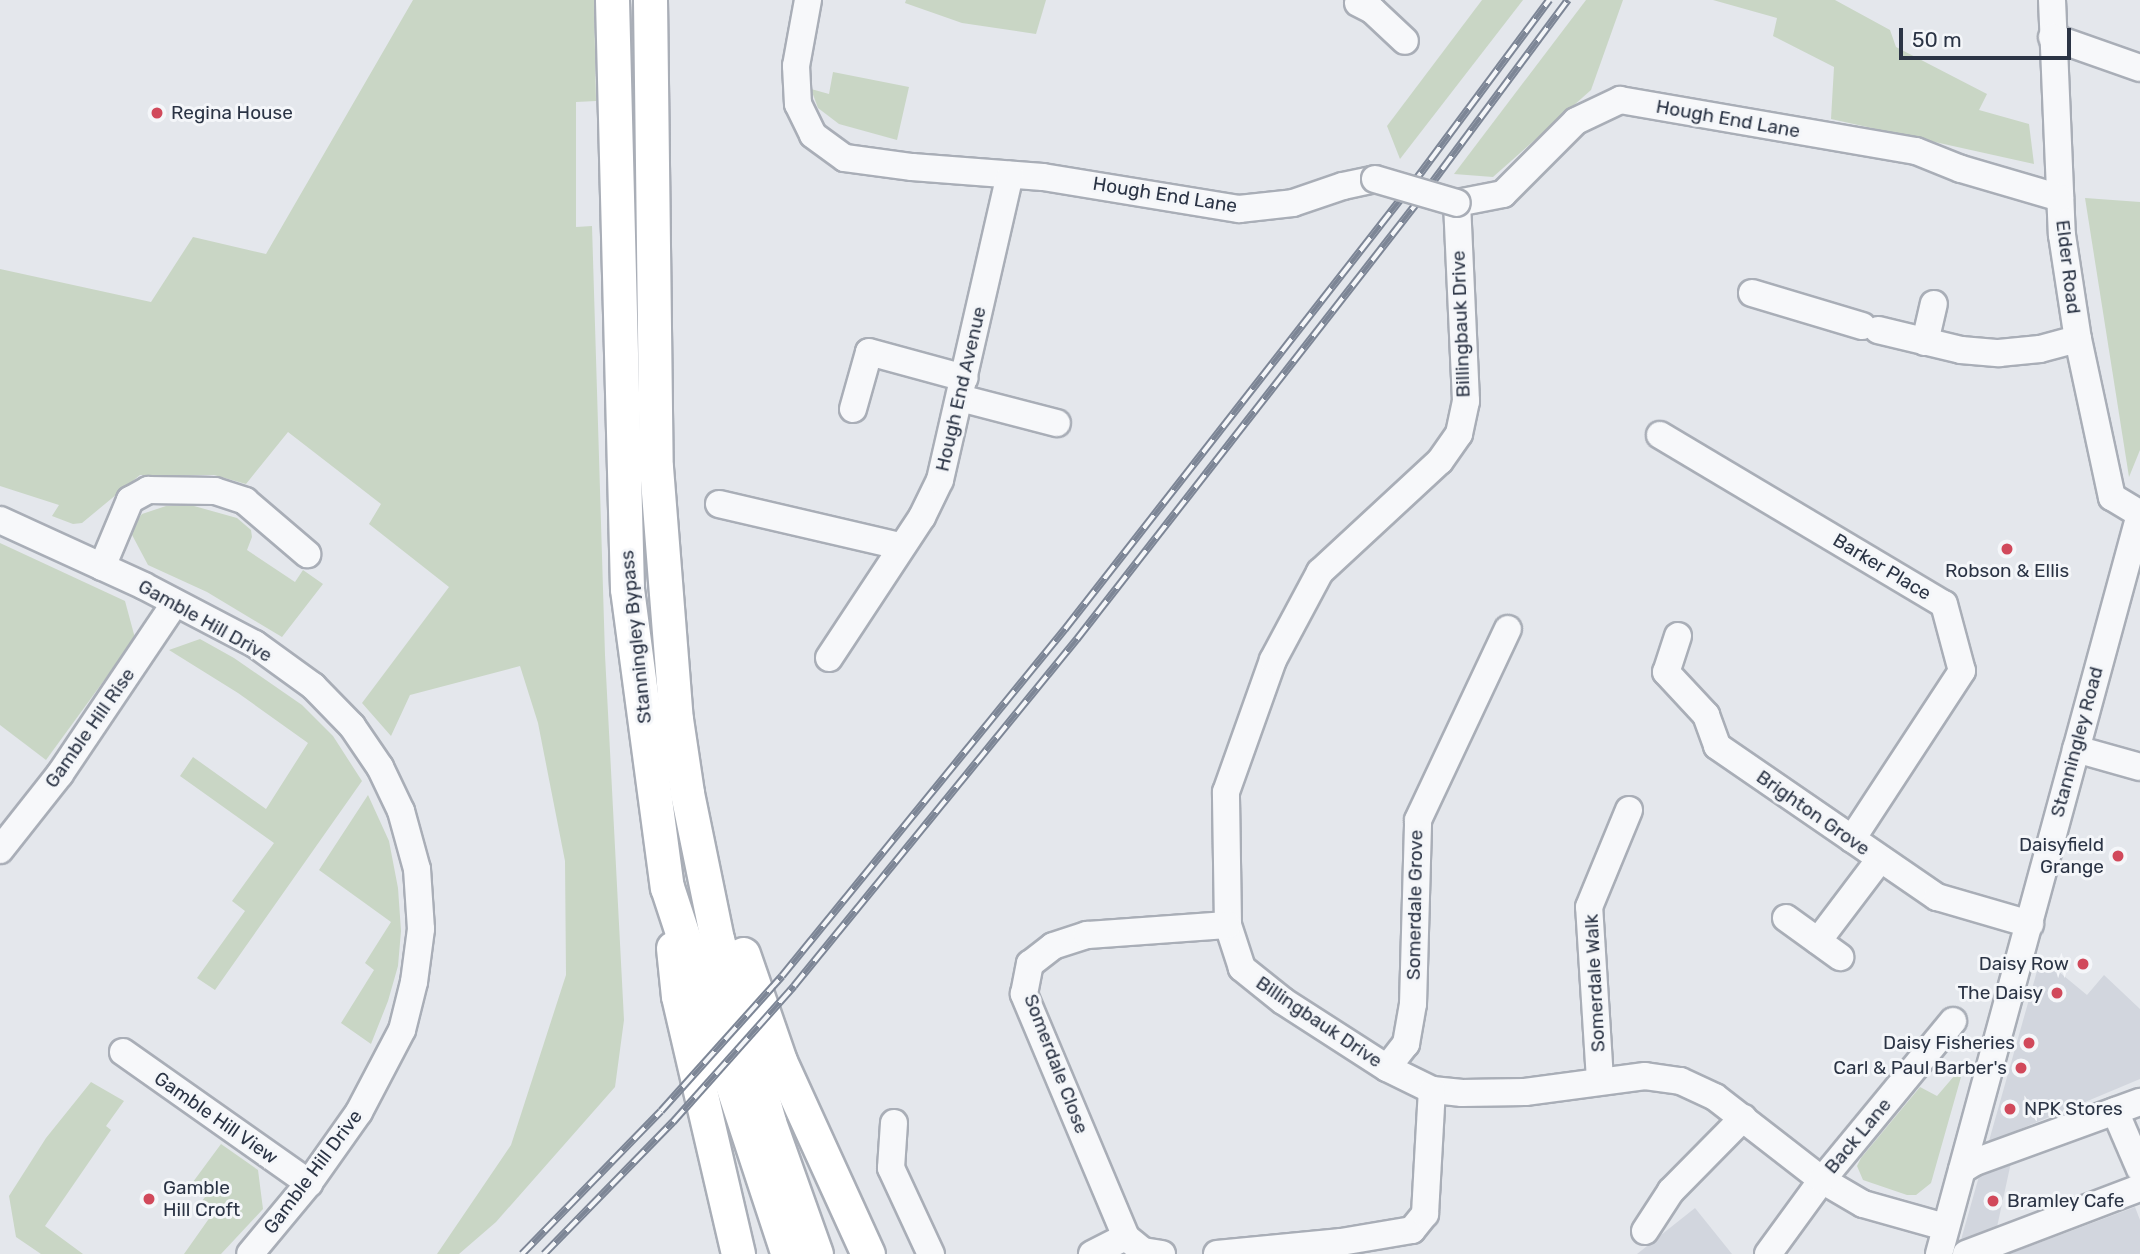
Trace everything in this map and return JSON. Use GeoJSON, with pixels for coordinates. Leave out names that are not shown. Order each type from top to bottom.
{"type":"FeatureCollection","features":[{"type":"Feature","properties":{"kind":"main road","name":"Stanningley Bypass"},"geometry":{"type":"LineString","coordinates":[[612,0],[626,589],[667,887],[788,1254]]}},
{"type":"Feature","properties":{"kind":"main road","name":"Stanningley Bypass"},"geometry":{"type":"LineString","coordinates":[[650,0],[656,467],[665,603],[687,793],[717,939],[739,1018],[769,1122],[816,1254]]}},
{"type":"Feature","properties":{"kind":"main road"},"geometry":{"type":"LineString","coordinates":[[687,793],[780,1061],[867,1254]]}},
{"type":"Feature","properties":{"kind":"main road"},"geometry":{"type":"LineString","coordinates":[[667,887],[678,996],[738,1254]]}},
{"type":"Feature","properties":{"kind":"street","name":"Hough End Lane"},"geometry":{"type":"LineString","coordinates":[[808,0],[796,66],[798,104],[813,135],[845,158],[1089,183],[1239,209],[1293,204],[1343,186],[1375,179],[1457,203],[1503,194],[1576,121],[1620,100],[1916,151],[1961,169],[2060,198]]}},
{"type":"Feature","properties":{"kind":"street","name":"Elder Road"},"geometry":{"type":"LineString","coordinates":[[2052,0],[2060,198],[2078,339],[2112,497],[2140,514]]}},
{"type":"Feature","properties":{"kind":"street"},"geometry":{"type":"LineString","coordinates":[[1355,7],[1372,10],[1405,41]]}},
{"type":"Feature","properties":{"kind":"street"},"geometry":{"type":"LineString","coordinates":[[2052,37],[2140,68]]}},
{"type":"Feature","properties":{"kind":"street","name":"Hough End Avenue"},"geometry":{"type":"LineString","coordinates":[[829,658],[900,546],[922,517],[940,480],[1010,175]]}},
{"type":"Feature","properties":{"kind":"street","name":"Billingbauk Drive"},"geometry":{"type":"LineString","coordinates":[[1457,203],[1466,401],[1459,433],[1440,461],[1320,572],[1273,660],[1226,792],[1228,925],[1242,968],[1283,1001],[1387,1068],[1432,1090],[1525,1091],[1645,1076],[1680,1081],[1715,1097],[1822,1180],[1863,1204],[1945,1227]]}},
{"type":"Feature","properties":{"kind":"street"},"geometry":{"type":"LineString","coordinates":[[1752,293],[1870,328],[1961,350],[1999,353],[2040,349],[2078,339]]}},
{"type":"Feature","properties":{"kind":"street"},"geometry":{"type":"LineString","coordinates":[[1925,342],[1934,304]]}},
{"type":"Feature","properties":{"kind":"street"},"geometry":{"type":"LineString","coordinates":[[853,409],[869,352],[1057,423]]}},
{"type":"Feature","properties":{"kind":"street","name":"Barker Place"},"geometry":{"type":"LineString","coordinates":[[1660,435],[1944,604],[1962,671],[1852,839]]}},
{"type":"Feature","properties":{"kind":"street"},"geometry":{"type":"LineString","coordinates":[[102,567],[130,500],[148,490],[215,491],[245,501],[307,554]]}},
{"type":"Feature","properties":{"kind":"street"},"geometry":{"type":"LineString","coordinates":[[719,504],[900,546]]}},
{"type":"Feature","properties":{"kind":"street","name":"Stanningley Road"},"geometry":{"type":"LineString","coordinates":[[1939,1254],[2140,514]]}},
{"type":"Feature","properties":{"kind":"street","name":"Gamble Hill Drive"},"geometry":{"type":"LineString","coordinates":[[0,520],[102,567],[255,644],[313,686],[352,726],[380,766],[401,811],[418,869],[421,929],[414,982],[402,1030],[359,1112],[309,1183],[250,1254]]}},
{"type":"Feature","properties":{"kind":"street","name":"Gamble Hill Rise"},"geometry":{"type":"LineString","coordinates":[[0,850],[60,774],[175,603]]}},
{"type":"Feature","properties":{"kind":"street","name":"Somerdale Grove"},"geometry":{"type":"LineString","coordinates":[[1387,1068],[1406,1044],[1413,1004],[1418,820],[1508,629]]}},
{"type":"Feature","properties":{"kind":"street","name":"Brighton Grove"},"geometry":{"type":"LineString","coordinates":[[1678,636],[1666,672],[1706,715],[1717,746],[1937,897],[2030,924]]}},
{"type":"Feature","properties":{"kind":"street"},"geometry":{"type":"LineString","coordinates":[[2076,749],[2140,767]]}},
{"type":"Feature","properties":{"kind":"street","name":"Somerdale Walk"},"geometry":{"type":"LineString","coordinates":[[1600,1080],[1589,907],[1629,810]]}},
{"type":"Feature","properties":{"kind":"street"},"geometry":{"type":"LineString","coordinates":[[1818,941],[1880,859]]}},
{"type":"Feature","properties":{"kind":"street"},"geometry":{"type":"LineString","coordinates":[[1786,918],[1840,957]]}},
{"type":"Feature","properties":{"kind":"street","name":"Somerdale Close"},"geometry":{"type":"LineString","coordinates":[[1126,1237],[1024,994],[1030,964],[1053,946],[1087,935],[1228,925]]}},
{"type":"Feature","properties":{"kind":"street","name":"Back Lane"},"geometry":{"type":"LineString","coordinates":[[1768,1254],[1822,1180],[1953,1021]]}},
{"type":"Feature","properties":{"kind":"street","name":"Gamble Hill View"},"geometry":{"type":"LineString","coordinates":[[123,1052],[309,1183]]}},
{"type":"Feature","properties":{"kind":"street"},"geometry":{"type":"LineString","coordinates":[[1217,1254],[1341,1242],[1412,1230],[1425,1214],[1432,1090]]}},
{"type":"Feature","properties":{"kind":"street"},"geometry":{"type":"LineString","coordinates":[[1962,1170],[1975,1162],[2140,1102]]}},
{"type":"Feature","properties":{"kind":"street"},"geometry":{"type":"LineString","coordinates":[[2115,1111],[2140,1169]]}},
{"type":"Feature","properties":{"kind":"street"},"geometry":{"type":"LineString","coordinates":[[1645,1231],[1671,1191],[1743,1118]]}},
{"type":"Feature","properties":{"kind":"street"},"geometry":{"type":"LineString","coordinates":[[894,1123],[891,1168],[931,1254]]}},
{"type":"Feature","properties":{"kind":"street"},"geometry":{"type":"LineString","coordinates":[[1966,1254],[2140,1188]]}},
{"type":"Feature","properties":{"kind":"street"},"geometry":{"type":"LineString","coordinates":[[1093,1254],[1126,1237],[1143,1251],[1161,1254]]}},
{"type":"Feature","properties":{"kind":"shaded area"},"geometry":{"type":"Polygon","coordinates":[[[2041,957],[2087,995],[2104,975],[2140,1009],[2140,1079],[2018,1130],[1994,1241],[1957,1254],[2041,957]]]}},
{"type":"Feature","properties":{"kind":"shaded area"},"geometry":{"type":"Polygon","coordinates":[[[2135,1207],[2140,1220],[2140,1254],[2009,1254],[2135,1207]]]}},
{"type":"Feature","properties":{"kind":"shaded area"},"geometry":{"type":"Polygon","coordinates":[[[1695,1208],[1732,1254],[1637,1254],[1695,1208]]]}},
{"type":"Feature","properties":{"kind":"green space"},"geometry":{"type":"Polygon","coordinates":[[[413,0],[594,0],[596,101],[576,102],[576,227],[592,226],[605,655],[624,1020],[615,1087],[496,1222],[459,1254],[437,1254],[511,1145],[566,975],[565,861],[538,723],[520,666],[410,695],[391,736],[362,703],[449,587],[369,524],[381,504],[288,432],[246,484],[214,475],[140,475],[82,523],[73,524],[52,516],[59,505],[0,486],[0,269],[151,302],[193,237],[266,254],[413,0]]]}},
{"type":"Feature","properties":{"kind":"green space"},"geometry":{"type":"Polygon","coordinates":[[[906,0],[1046,0],[1036,34],[962,23],[905,3],[906,0]]]}},
{"type":"Feature","properties":{"kind":"green space"},"geometry":{"type":"Polygon","coordinates":[[[1482,0],[1523,0],[1400,159],[1387,126],[1482,0]]]}},
{"type":"Feature","properties":{"kind":"green space"},"geometry":{"type":"Polygon","coordinates":[[[1586,0],[1623,0],[1591,90],[1493,177],[1454,174],[1586,0]]]}},
{"type":"Feature","properties":{"kind":"green space"},"geometry":{"type":"Polygon","coordinates":[[[1713,0],[1835,0],[1890,30],[1896,47],[1987,94],[1979,110],[2029,124],[2034,164],[1831,119],[1834,67],[1773,36],[1777,18],[1713,0]]]}},
{"type":"Feature","properties":{"kind":"green space"},"geometry":{"type":"Polygon","coordinates":[[[833,72],[909,87],[897,140],[839,124],[818,108],[811,89],[829,94],[833,72]]]}},
{"type":"Feature","properties":{"kind":"green space"},"geometry":{"type":"Polygon","coordinates":[[[2085,198],[2140,202],[2140,450],[2129,477],[2085,198]]]}},
{"type":"Feature","properties":{"kind":"green space"},"geometry":{"type":"Polygon","coordinates":[[[166,506],[194,506],[237,518],[251,530],[252,537],[247,550],[295,582],[303,570],[323,584],[282,637],[207,592],[148,565],[131,533],[132,527],[142,514],[166,506]]]}},
{"type":"Feature","properties":{"kind":"green space"},"geometry":{"type":"Polygon","coordinates":[[[0,543],[125,601],[135,638],[46,760],[0,725],[0,543]]]}},
{"type":"Feature","properties":{"kind":"green space"},"geometry":{"type":"Polygon","coordinates":[[[200,639],[234,658],[302,705],[333,736],[362,781],[215,990],[197,978],[245,911],[232,901],[274,843],[180,776],[193,757],[266,809],[308,743],[238,693],[169,650],[200,639]]]}},
{"type":"Feature","properties":{"kind":"green space"},"geometry":{"type":"Polygon","coordinates":[[[368,795],[389,841],[398,888],[401,931],[398,966],[371,1044],[341,1023],[374,970],[365,963],[391,922],[319,870],[368,795]]]}},
{"type":"Feature","properties":{"kind":"green space"},"geometry":{"type":"Polygon","coordinates":[[[1955,1075],[1961,1077],[1931,1183],[1916,1195],[1907,1195],[1863,1180],[1857,1166],[1861,1158],[1920,1087],[1937,1096],[1955,1075]]]}},
{"type":"Feature","properties":{"kind":"green space"},"geometry":{"type":"Polygon","coordinates":[[[91,1082],[124,1101],[106,1126],[111,1130],[45,1226],[83,1254],[41,1254],[16,1237],[9,1196],[46,1138],[91,1082]]]}},
{"type":"Feature","properties":{"kind":"green space"},"geometry":{"type":"Polygon","coordinates":[[[221,1144],[258,1170],[263,1209],[221,1254],[184,1254],[215,1210],[202,1201],[205,1197],[190,1186],[221,1144]]]}},
{"type":"Feature","properties":{"kind":"railway"},"geometry":{"type":"LineString","coordinates":[[522,1254],[661,1111],[782,976],[1065,629],[1411,186],[1549,0]]}},
{"type":"Feature","properties":{"kind":"railway"},"geometry":{"type":"LineString","coordinates":[[544,1254],[673,1122],[794,986],[1077,639],[1423,195],[1568,0]]}},
{"type":"Feature","properties":{"kind":"place","name":"Regina House"},"geometry":{"type":"Point","coordinates":[157,113]}},
{"type":"Feature","properties":{"kind":"place","name":"Robson & Ellis"},"geometry":{"type":"Point","coordinates":[2007,549]}},
{"type":"Feature","properties":{"kind":"place","name":"Daisyfield Grange"},"geometry":{"type":"Point","coordinates":[2118,856]}},
{"type":"Feature","properties":{"kind":"place","name":"Daisy Row"},"geometry":{"type":"Point","coordinates":[2083,964]}},
{"type":"Feature","properties":{"kind":"place","name":"The Daisy"},"geometry":{"type":"Point","coordinates":[2057,993]}},
{"type":"Feature","properties":{"kind":"place","name":"Daisy Fisheries"},"geometry":{"type":"Point","coordinates":[2029,1043]}},
{"type":"Feature","properties":{"kind":"place","name":"Carl & Paul Barber's"},"geometry":{"type":"Point","coordinates":[2021,1068]}},
{"type":"Feature","properties":{"kind":"place","name":"NPK Stores"},"geometry":{"type":"Point","coordinates":[2010,1109]}},
{"type":"Feature","properties":{"kind":"place","name":"Gamble Hill Croft"},"geometry":{"type":"Point","coordinates":[149,1199]}},
{"type":"Feature","properties":{"kind":"place","name":"Bramley Cafe"},"geometry":{"type":"Point","coordinates":[1993,1201]}}]}
